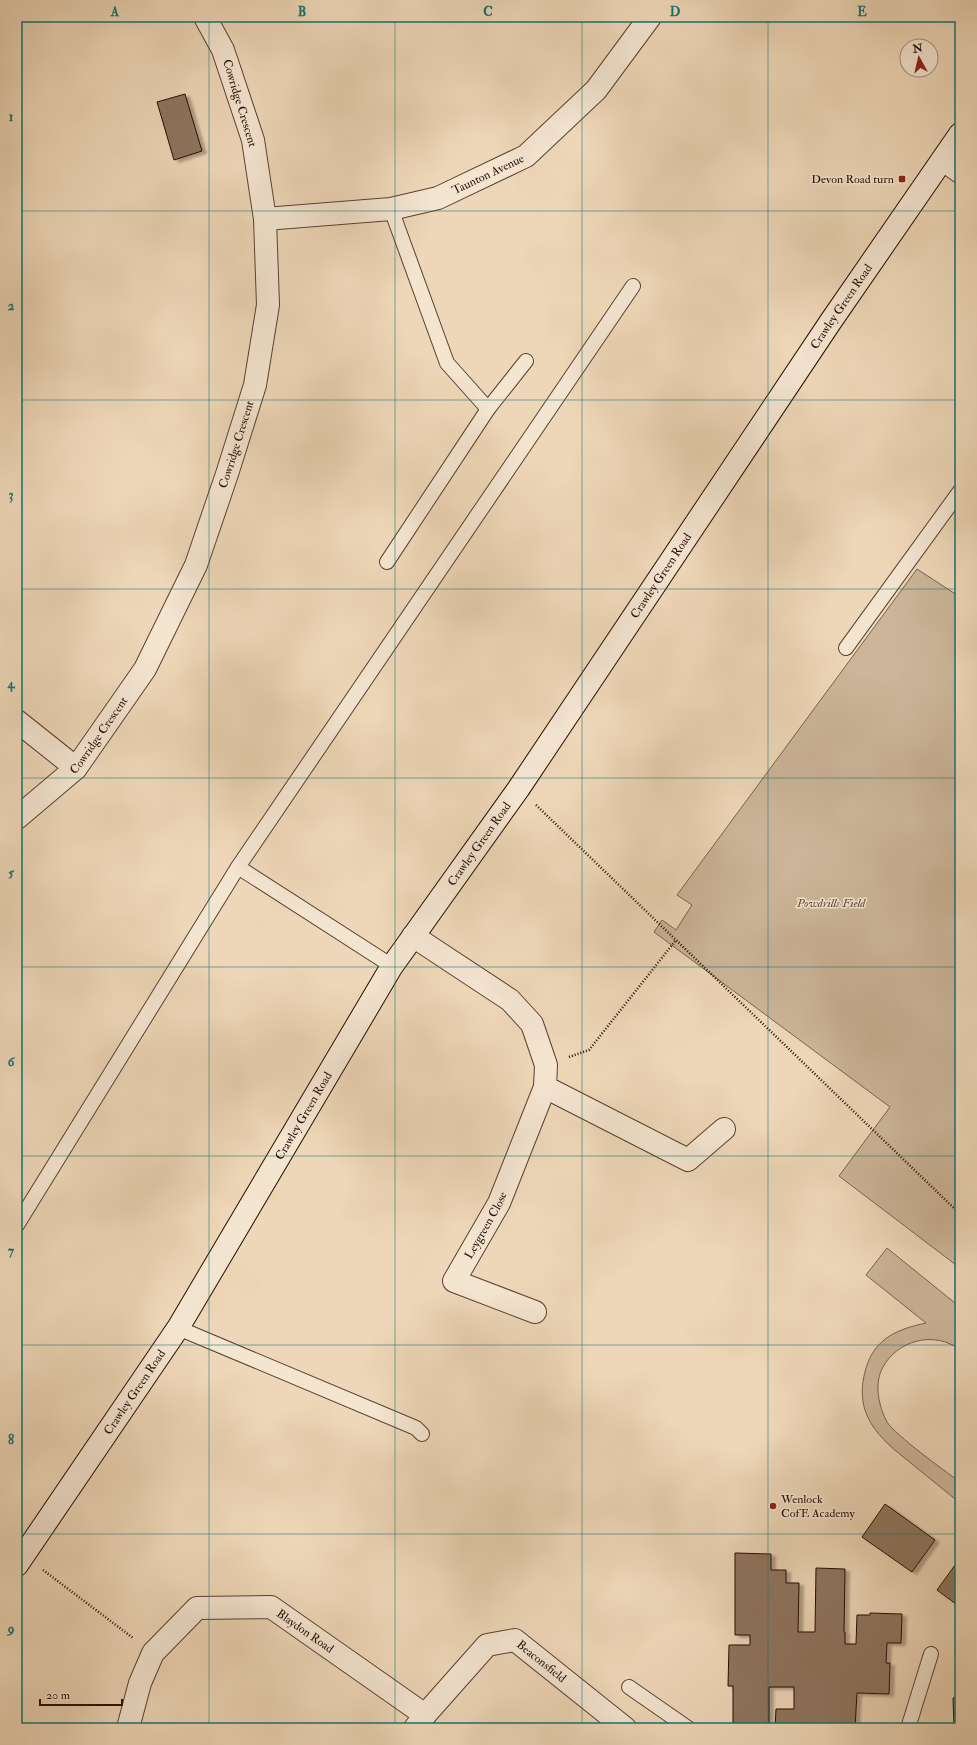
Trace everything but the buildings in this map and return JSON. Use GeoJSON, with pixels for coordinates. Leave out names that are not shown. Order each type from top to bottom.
{"type":"FeatureCollection","features":[{"type":"Feature","properties":{"kind":"street","name":"Cowridge Crescent"},"geometry":{"type":"LineString","coordinates":[[17,818],[76,768],[145,669],[196,565],[255,385],[268,305],[265,219],[253,140],[223,50],[205,17]]}},
{"type":"Feature","properties":{"kind":"street","name":"Taunton Avenue"},"geometry":{"type":"LineString","coordinates":[[265,219],[391,209],[438,198],[526,156],[596,90],[650,17]]}},
{"type":"Feature","properties":{"kind":"street","name":"Crawley Green Road"},"geometry":{"type":"LineString","coordinates":[[20,1560],[178,1328],[392,966],[519,788],[831,321],[952,166],[960,134]]}},
{"type":"Feature","properties":{"kind":"street"},"geometry":{"type":"LineString","coordinates":[[17,722],[76,768]]}},
{"type":"Feature","properties":{"kind":"street","name":"Leygreen Close"},"geometry":{"type":"LineString","coordinates":[[413,936],[510,1000],[532,1024],[546,1065],[545,1087],[499,1203],[454,1281],[535,1312]]}},
{"type":"Feature","properties":{"kind":"street"},"geometry":{"type":"LineString","coordinates":[[545,1087],[688,1160],[724,1129]]}},
{"type":"Feature","properties":{"kind":"street","name":"Blaydon Road"},"geometry":{"type":"LineString","coordinates":[[128,1728],[140,1682],[152,1653],[197,1608],[271,1607],[420,1721]]}},
{"type":"Feature","properties":{"kind":"street","name":"Beaconsfield"},"geometry":{"type":"LineString","coordinates":[[420,1721],[487,1645],[515,1640],[625,1728]]}},
{"type":"Feature","properties":{"kind":"lane"},"geometry":{"type":"LineString","coordinates":[[391,209],[447,363],[488,409]]}},
{"type":"Feature","properties":{"kind":"lane"},"geometry":{"type":"LineString","coordinates":[[17,1225],[238,867],[633,286]]}},
{"type":"Feature","properties":{"kind":"lane"},"geometry":{"type":"LineString","coordinates":[[387,562],[488,409],[526,361]]}},
{"type":"Feature","properties":{"kind":"lane"},"geometry":{"type":"LineString","coordinates":[[846,648],[960,491]]}},
{"type":"Feature","properties":{"kind":"lane"},"geometry":{"type":"LineString","coordinates":[[238,867],[392,966]]}},
{"type":"Feature","properties":{"kind":"lane"},"geometry":{"type":"LineString","coordinates":[[178,1328],[416,1428],[422,1434]]}},
{"type":"Feature","properties":{"kind":"lane"},"geometry":{"type":"LineString","coordinates":[[908,1728],[931,1654]]}},
{"type":"Feature","properties":{"kind":"lane"},"geometry":{"type":"LineString","coordinates":[[629,1687],[688,1728]]}},
{"type":"Feature","properties":{"kind":"path"},"geometry":{"type":"LineString","coordinates":[[519,788],[960,1214]]}},
{"type":"Feature","properties":{"kind":"path"},"geometry":{"type":"LineString","coordinates":[[546,1065],[589,1050],[676,940]]}},
{"type":"Feature","properties":{"kind":"path"},"geometry":{"type":"LineString","coordinates":[[20,1560],[152,1653]]}},
{"type":"Feature","properties":{"kind":"green space","name":"Powdrills Field"},"geometry":{"type":"Polygon","coordinates":[[[917,569],[960,597],[960,1268],[839,1176],[890,1107],[654,932],[662,920],[676,930],[692,905],[677,895],[917,569]]]}},
{"type":"Feature","properties":{"kind":"green space"},"geometry":{"type":"Polygon","coordinates":[[[887,1248],[960,1307],[960,1350],[939,1340],[917,1341],[906,1345],[888,1359],[882,1369],[878,1382],[878,1396],[887,1422],[892,1428],[921,1453],[960,1482],[960,1503],[889,1445],[871,1424],[866,1412],[863,1399],[863,1385],[866,1368],[875,1349],[889,1336],[906,1328],[926,1323],[866,1275],[887,1248]]]}},
{"type":"Feature","properties":{"kind":"place","name":"Devon Road turn"},"geometry":{"type":"Point","coordinates":[902,179]}},
{"type":"Feature","properties":{"kind":"place","name":"Wenlock CofE Academy"},"geometry":{"type":"Point","coordinates":[773,1506]}}]}
